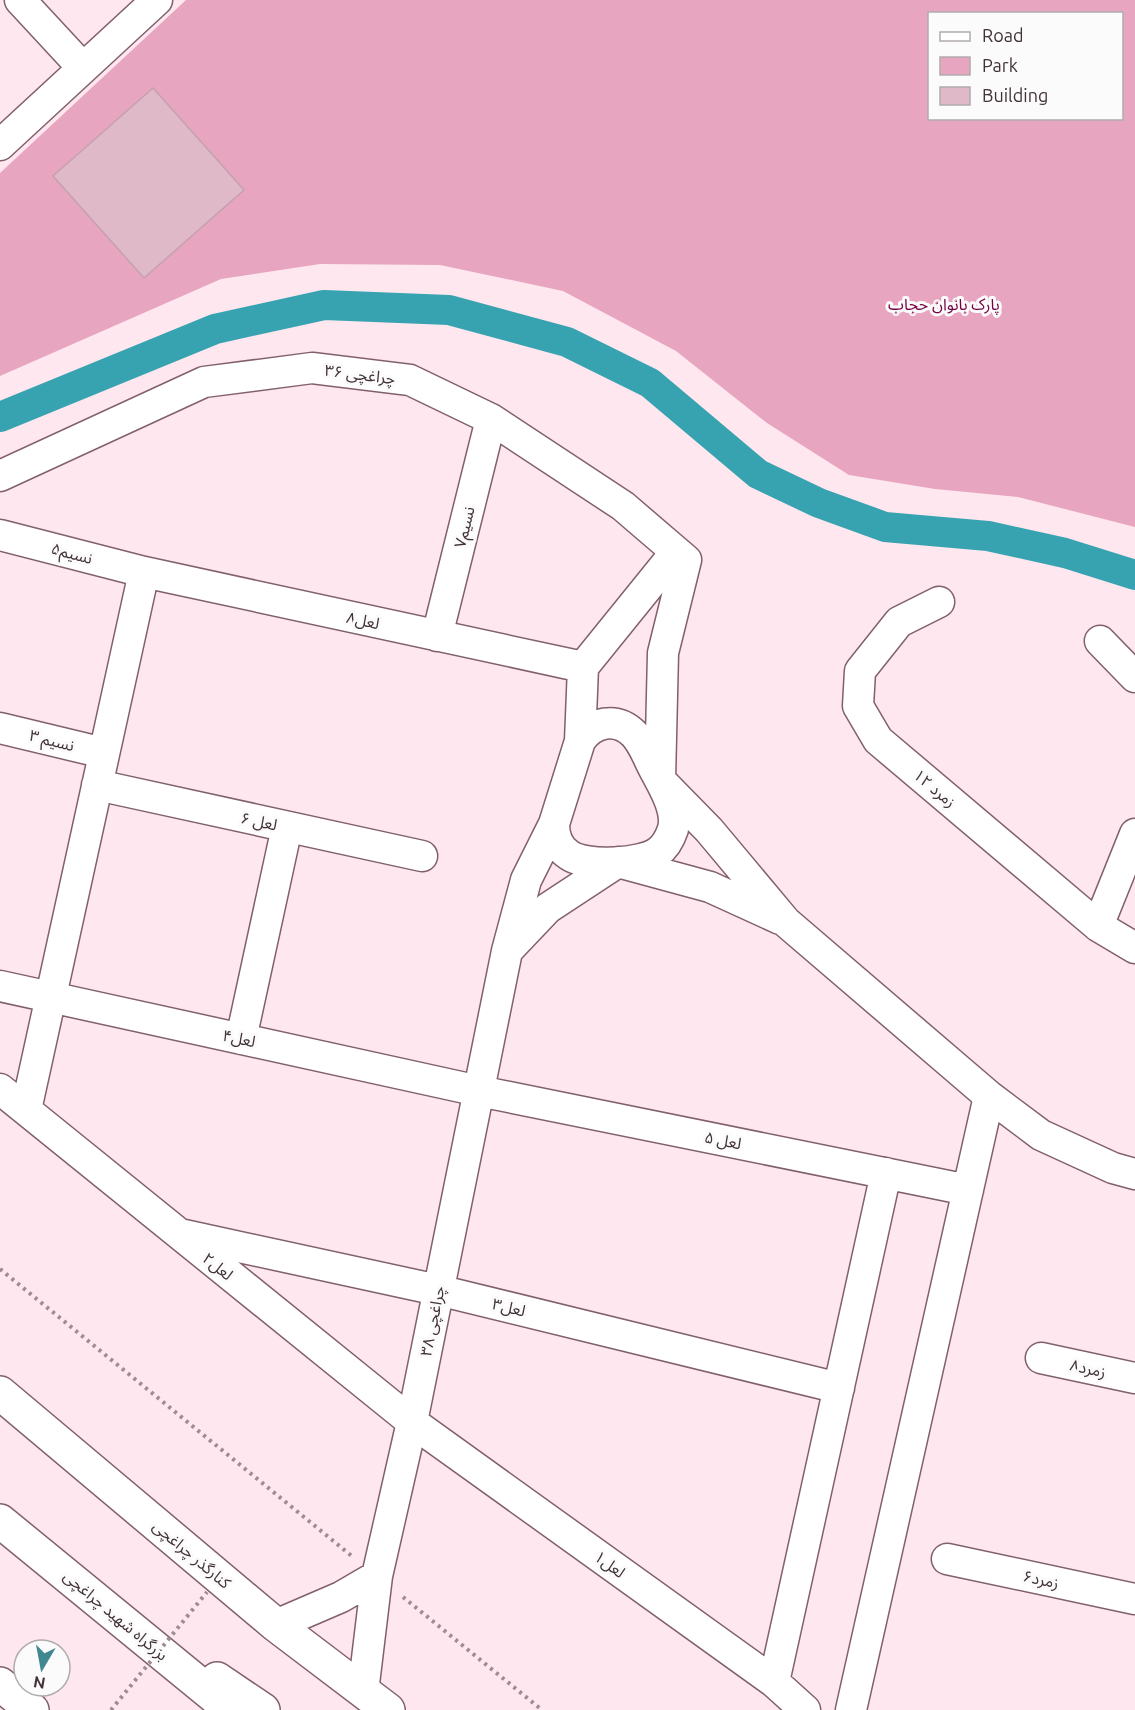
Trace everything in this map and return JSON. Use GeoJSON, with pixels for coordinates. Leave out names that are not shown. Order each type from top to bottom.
{"type":"FeatureCollection","features":[{"type":"Feature","properties":{"kind":"main road","name":"کنارگذر چراغچی"},"geometry":{"type":"LineString","coordinates":[[0,1394],[276,1625],[375,1701]]}},
{"type":"Feature","properties":{"kind":"main road","name":"بزرگراه شهید چراغچی"},"geometry":{"type":"LineString","coordinates":[[0,1521],[231,1710]]}},
{"type":"Feature","properties":{"kind":"main road"},"geometry":{"type":"LineString","coordinates":[[83,1587],[263,1710]]}},
{"type":"Feature","properties":{"kind":"street"},"geometry":{"type":"LineString","coordinates":[[20,0],[83,68]]}},
{"type":"Feature","properties":{"kind":"street"},"geometry":{"type":"LineString","coordinates":[[0,146],[157,0]]}},
{"type":"Feature","properties":{"kind":"street","name":"چراغچی ۳۶"},"geometry":{"type":"LineString","coordinates":[[0,476],[204,382],[312,368],[410,380],[491,419],[622,506],[681,556]]}},
{"type":"Feature","properties":{"kind":"street","name":"نسیم۷"},"geometry":{"type":"LineString","coordinates":[[437,636],[491,419]]}},
{"type":"Feature","properties":{"kind":"street","name":"نسیم۵"},"geometry":{"type":"LineString","coordinates":[[0,535],[144,572]]}},
{"type":"Feature","properties":{"kind":"street"},"geometry":{"type":"LineString","coordinates":[[580,741],[583,667],[681,556]]}},
{"type":"Feature","properties":{"kind":"street"},"geometry":{"type":"LineString","coordinates":[[681,556],[663,654],[660,780],[709,830],[786,922],[989,1096],[1041,1134],[1113,1168],[1135,1174]]}},
{"type":"Feature","properties":{"kind":"street"},"geometry":{"type":"LineString","coordinates":[[26,1110],[144,572]]}},
{"type":"Feature","properties":{"kind":"street","name":"لعل۸"},"geometry":{"type":"LineString","coordinates":[[144,572],[583,667]]}},
{"type":"Feature","properties":{"kind":"street","name":"زمرد ۱۲"},"geometry":{"type":"LineString","coordinates":[[939,602],[899,622],[860,671],[858,706],[878,740],[1098,927],[1135,948]]}},
{"type":"Feature","properties":{"kind":"street"},"geometry":{"type":"LineString","coordinates":[[1101,641],[1135,677]]}},
{"type":"Feature","properties":{"kind":"street"},"geometry":{"type":"LineString","coordinates":[[616,723],[626,727],[635,735],[660,780],[674,813],[674,828],[669,840],[659,851],[647,858],[618,862],[584,860],[567,855],[556,841],[554,824],[580,741],[585,733],[594,726],[616,723]]}},
{"type":"Feature","properties":{"kind":"street","name":"نسیم ۳"},"geometry":{"type":"LineString","coordinates":[[0,728],[104,753]]}},
{"type":"Feature","properties":{"kind":"street","name":"لعل ۶"},"geometry":{"type":"LineString","coordinates":[[97,785],[422,856]]}},
{"type":"Feature","properties":{"kind":"street","name":"چراغچی ۳۸"},"geometry":{"type":"LineString","coordinates":[[375,1701],[377,1576],[412,1422],[507,951],[526,880],[554,824]]}},
{"type":"Feature","properties":{"kind":"street"},"geometry":{"type":"LineString","coordinates":[[241,1039],[287,827]]}},
{"type":"Feature","properties":{"kind":"street"},"geometry":{"type":"LineString","coordinates":[[1098,927],[1135,834]]}},
{"type":"Feature","properties":{"kind":"street"},"geometry":{"type":"LineString","coordinates":[[507,951],[548,908],[618,862],[710,887],[786,922]]}},
{"type":"Feature","properties":{"kind":"street","name":"لعل۴"},"geometry":{"type":"LineString","coordinates":[[0,986],[478,1091]]}},
{"type":"Feature","properties":{"kind":"street","name":"لعل۲"},"geometry":{"type":"LineString","coordinates":[[0,1089],[412,1422]]}},
{"type":"Feature","properties":{"kind":"street","name":"لعل ۵"},"geometry":{"type":"LineString","coordinates":[[478,1091],[968,1190]]}},
{"type":"Feature","properties":{"kind":"street"},"geometry":{"type":"LineString","coordinates":[[851,1710],[989,1096]]}},
{"type":"Feature","properties":{"kind":"street"},"geometry":{"type":"LineString","coordinates":[[774,1682],[886,1173]]}},
{"type":"Feature","properties":{"kind":"street","name":"لعل۳"},"geometry":{"type":"LineString","coordinates":[[177,1233],[438,1290],[839,1388]]}},
{"type":"Feature","properties":{"kind":"street","name":"زمرد۸"},"geometry":{"type":"LineString","coordinates":[[1041,1358],[1135,1378]]}},
{"type":"Feature","properties":{"kind":"street","name":"لعل۱"},"geometry":{"type":"LineString","coordinates":[[412,1422],[774,1682],[805,1710]]}},
{"type":"Feature","properties":{"kind":"street","name":"زمرد۶"},"geometry":{"type":"LineString","coordinates":[[947,1559],[1135,1599]]}},
{"type":"Feature","properties":{"kind":"street"},"geometry":{"type":"LineString","coordinates":[[276,1625],[341,1597],[377,1576]]}},
{"type":"Feature","properties":{"kind":"path"},"geometry":{"type":"LineString","coordinates":[[0,1269],[542,1710]]}},
{"type":"Feature","properties":{"kind":"path"},"geometry":{"type":"LineString","coordinates":[[111,1710],[207,1592]]}},
{"type":"Feature","properties":{"kind":"green space","name":"پارک بانوان حجاب"},"geometry":{"type":"Polygon","coordinates":[[[186,0],[1135,0],[1135,527],[1018,497],[935,489],[849,475],[767,423],[676,351],[563,291],[440,265],[320,264],[221,279],[0,376],[0,173],[186,0]]]}},
{"type":"Feature","properties":{"kind":"building"},"geometry":{"type":"Polygon","coordinates":[[[153,88],[244,190],[144,278],[53,176],[153,88]]]}},
{"type":"Feature","properties":{"kind":"waterway"},"geometry":{"type":"LineString","coordinates":[[0,417],[215,329],[324,305],[449,310],[567,342],[650,383],[758,474],[819,503],[885,527],[988,536],[1065,553],[1135,575]]}}]}
